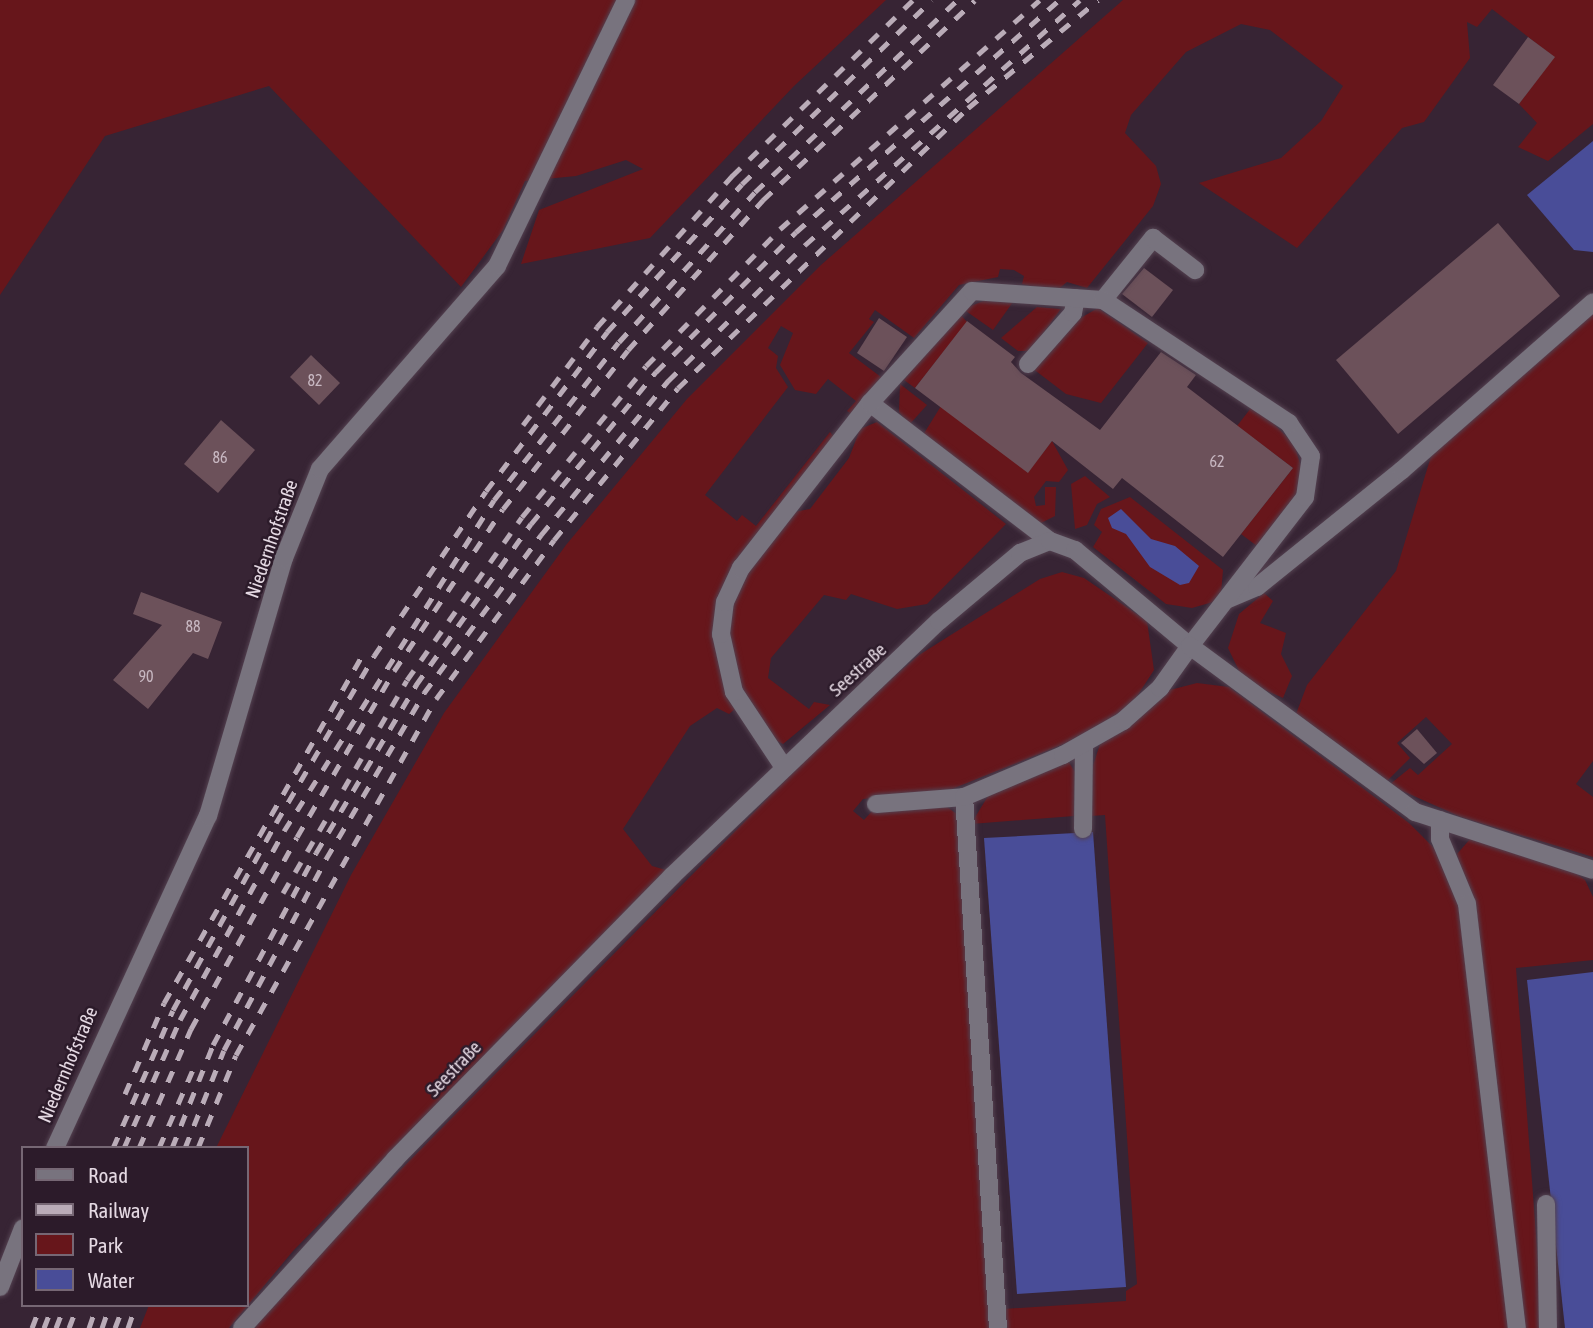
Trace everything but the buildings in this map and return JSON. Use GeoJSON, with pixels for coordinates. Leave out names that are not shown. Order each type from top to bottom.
{"type":"FeatureCollection","features":[{"type":"Feature","properties":{"kind":"street","name":"Niedernhofstraße"},"geometry":{"type":"LineString","coordinates":[[56,1146],[208,816],[284,558],[320,469],[497,266],[626,0]]}},
{"type":"Feature","properties":{"kind":"street"},"geometry":{"type":"LineString","coordinates":[[1104,300],[1153,238],[1195,270]]}},
{"type":"Feature","properties":{"kind":"street"},"geometry":{"type":"LineString","coordinates":[[783,766],[734,692],[721,634],[725,602],[741,568],[870,403],[972,291],[1104,300],[1305,439],[1312,478],[1305,496],[1160,688],[1084,745],[964,797],[876,804]]}},
{"type":"Feature","properties":{"kind":"street"},"geometry":{"type":"LineString","coordinates":[[1028,364],[1073,313],[1076,298]]}},
{"type":"Feature","properties":{"kind":"street"},"geometry":{"type":"LineString","coordinates":[[1226,600],[1257,587],[1402,470],[1593,302]]}},
{"type":"Feature","properties":{"kind":"street"},"geometry":{"type":"LineString","coordinates":[[870,403],[1050,541],[1075,550],[1190,646],[1383,793],[1440,820],[1593,869]]}},
{"type":"Feature","properties":{"kind":"street","name":"Seestraße"},"geometry":{"type":"LineString","coordinates":[[242,1328],[395,1159],[783,766],[1020,553],[1050,541]]}},
{"type":"Feature","properties":{"kind":"street"},"geometry":{"type":"LineString","coordinates":[[1083,829],[1084,745]]}},
{"type":"Feature","properties":{"kind":"street"},"geometry":{"type":"LineString","coordinates":[[964,797],[998,1328]]}},
{"type":"Feature","properties":{"kind":"street"},"geometry":{"type":"LineString","coordinates":[[1440,820],[1440,839],[1467,904],[1517,1328]]}},
{"type":"Feature","properties":{"kind":"street"},"geometry":{"type":"LineString","coordinates":[[1546,1204],[1548,1328]]}},
{"type":"Feature","properties":{"kind":"street"},"geometry":{"type":"LineString","coordinates":[[0,1287],[21,1233]]}},
{"type":"Feature","properties":{"kind":"green space"},"geometry":{"type":"Polygon","coordinates":[[[0,0],[886,0],[794,86],[650,238],[521,264],[539,210],[643,169],[626,160],[576,176],[525,181],[503,230],[461,287],[269,86],[105,136],[0,295],[0,0]]]}},
{"type":"Feature","properties":{"kind":"green space"},"geometry":{"type":"Polygon","coordinates":[[[1123,0],[1593,0],[1593,124],[1548,161],[1518,147],[1537,123],[1519,104],[1554,57],[1492,9],[1477,27],[1467,22],[1470,58],[1424,122],[1402,128],[1297,248],[1199,183],[1281,158],[1321,121],[1343,86],[1270,30],[1241,24],[1186,52],[1131,115],[1125,133],[1156,166],[1161,184],[1153,206],[1087,288],[1067,282],[1056,291],[1042,289],[1022,284],[1024,276],[1014,270],[1000,269],[998,277],[959,285],[914,338],[875,310],[869,319],[874,322],[849,353],[881,377],[853,415],[847,411],[856,401],[828,379],[816,394],[795,390],[780,365],[793,333],[781,326],[768,348],[778,356],[776,368],[788,387],[705,495],[737,521],[742,515],[756,526],[830,432],[835,438],[725,584],[735,709],[729,714],[717,708],[690,726],[623,829],[652,866],[666,870],[293,1251],[248,1305],[248,1146],[217,1146],[351,875],[444,713],[566,545],[687,399],[821,265],[1123,0]]]}},
{"type":"Feature","properties":{"kind":"green space"},"geometry":{"type":"Polygon","coordinates":[[[986,300],[1013,302],[993,330],[963,309],[986,300]]]}},
{"type":"Feature","properties":{"kind":"green space"},"geometry":{"type":"Polygon","coordinates":[[[1037,307],[1061,309],[1030,351],[1018,351],[1001,338],[1037,307]]]}},
{"type":"Feature","properties":{"kind":"green space"},"geometry":{"type":"Polygon","coordinates":[[[1098,308],[1148,343],[1101,403],[1066,394],[1032,368],[1065,327],[1098,308]]]}},
{"type":"Feature","properties":{"kind":"green space"},"geometry":{"type":"Polygon","coordinates":[[[959,313],[967,322],[915,388],[904,380],[959,313]]]}},
{"type":"Feature","properties":{"kind":"green space"},"geometry":{"type":"Polygon","coordinates":[[[1593,314],[1593,761],[1576,784],[1593,797],[1593,857],[1461,817],[1389,785],[1410,768],[1418,775],[1452,744],[1426,717],[1397,743],[1410,758],[1385,783],[1296,714],[1307,685],[1396,571],[1432,453],[1593,314]]]}},
{"type":"Feature","properties":{"kind":"green space"},"geometry":{"type":"Polygon","coordinates":[[[900,384],[927,405],[909,425],[899,412],[900,384]]]}},
{"type":"Feature","properties":{"kind":"green space"},"geometry":{"type":"Polygon","coordinates":[[[1254,404],[1294,444],[1304,476],[1301,490],[1257,546],[1241,534],[1293,468],[1237,426],[1254,404]]]}},
{"type":"Feature","properties":{"kind":"green space"},"geometry":{"type":"Polygon","coordinates":[[[941,406],[1028,472],[1052,441],[1068,470],[1059,482],[1046,481],[1034,497],[1036,506],[1045,505],[1045,487],[1056,487],[1055,516],[1039,524],[923,435],[941,406]]]}},
{"type":"Feature","properties":{"kind":"green space"},"geometry":{"type":"Polygon","coordinates":[[[877,422],[1006,524],[927,604],[897,609],[851,594],[846,600],[824,595],[771,658],[768,678],[809,709],[814,702],[830,705],[783,744],[771,738],[741,691],[728,635],[732,604],[743,577],[793,512],[810,509],[849,458],[860,429],[877,422]]]}},
{"type":"Feature","properties":{"kind":"green space"},"geometry":{"type":"Polygon","coordinates":[[[1085,476],[1110,497],[1097,504],[1087,525],[1075,529],[1071,484],[1085,476]]]}},
{"type":"Feature","properties":{"kind":"green space"},"geometry":{"type":"Polygon","coordinates":[[[1130,497],[1223,570],[1221,594],[1213,602],[1192,608],[1166,604],[1093,547],[1102,532],[1094,525],[1101,509],[1130,497]]]}},
{"type":"Feature","properties":{"kind":"green space"},"geometry":{"type":"Polygon","coordinates":[[[1062,572],[1084,578],[1147,621],[1154,670],[1132,704],[1086,735],[952,789],[863,799],[853,811],[864,820],[873,810],[939,801],[958,815],[992,1328],[254,1328],[326,1245],[856,709],[919,655],[1040,579],[1062,572]]]}},
{"type":"Feature","properties":{"kind":"green space"},"geometry":{"type":"Polygon","coordinates":[[[1264,593],[1273,601],[1260,623],[1286,633],[1281,654],[1292,676],[1283,698],[1244,681],[1228,648],[1239,614],[1264,593]]]}},
{"type":"Feature","properties":{"kind":"green space"},"geometry":{"type":"Polygon","coordinates":[[[1197,683],[1229,687],[1409,823],[1437,851],[1456,884],[1511,1328],[1003,1328],[1003,1309],[1126,1301],[1126,1291],[1137,1284],[1105,815],[1091,816],[1090,775],[1100,744],[1166,691],[1197,683]]]}},
{"type":"Feature","properties":{"kind":"green space"},"geometry":{"type":"Polygon","coordinates":[[[1068,761],[1075,772],[1074,816],[971,824],[988,796],[1068,761]]]}},
{"type":"Feature","properties":{"kind":"green space"},"geometry":{"type":"Polygon","coordinates":[[[1471,838],[1566,866],[1585,880],[1593,897],[1593,960],[1516,968],[1543,1328],[1523,1328],[1486,983],[1474,909],[1457,854],[1471,838]]]}},
{"type":"Feature","properties":{"kind":"green space"},"geometry":{"type":"Polygon","coordinates":[[[148,1307],[246,1307],[229,1328],[140,1328],[148,1307]]]}},
{"type":"Feature","properties":{"kind":"water"},"geometry":{"type":"Polygon","coordinates":[[[1593,141],[1593,252],[1574,250],[1527,195],[1593,141]]]}},
{"type":"Feature","properties":{"kind":"water"},"geometry":{"type":"Polygon","coordinates":[[[1121,509],[1151,539],[1175,546],[1199,566],[1189,583],[1180,585],[1150,567],[1126,534],[1112,528],[1108,518],[1121,509]]]}},
{"type":"Feature","properties":{"kind":"water"},"geometry":{"type":"Polygon","coordinates":[[[1093,832],[1126,1287],[1017,1294],[984,838],[1093,832]]]}},
{"type":"Feature","properties":{"kind":"water"},"geometry":{"type":"Polygon","coordinates":[[[1593,972],[1593,1328],[1565,1328],[1527,980],[1593,972]]]}},
{"type":"Feature","properties":{"kind":"railway"},"geometry":{"type":"LineString","coordinates":[[523,425],[597,327],[732,176],[913,0]]}},
{"type":"Feature","properties":{"kind":"railway"},"geometry":{"type":"LineString","coordinates":[[114,1146],[173,1010],[276,823],[374,656],[486,491],[607,332],[742,184],[932,0]]}},
{"type":"Feature","properties":{"kind":"railway"},"geometry":{"type":"LineString","coordinates":[[125,1146],[180,1020],[284,831],[494,500],[619,342],[755,192],[957,0]]}},
{"type":"Feature","properties":{"kind":"railway"},"geometry":{"type":"LineString","coordinates":[[140,1146],[191,1029],[297,837],[394,671],[503,509],[628,350],[763,200],[975,0]]}},
{"type":"Feature","properties":{"kind":"railway"},"geometry":{"type":"LineString","coordinates":[[283,893],[407,680],[522,517],[646,366],[780,229],[1040,0]]}},
{"type":"Feature","properties":{"kind":"railway"},"geometry":{"type":"LineString","coordinates":[[173,1146],[213,1045],[316,853],[416,685],[531,524],[656,372],[796,232],[1059,0]]}},
{"type":"Feature","properties":{"kind":"railway"},"geometry":{"type":"LineString","coordinates":[[186,1146],[224,1050],[326,859],[424,693],[541,535],[668,381],[805,245],[1080,0]]}},
{"type":"Feature","properties":{"kind":"railway"},"geometry":{"type":"LineString","coordinates":[[199,1146],[236,1055],[436,699],[554,540],[678,388],[968,108],[1098,0]]}},
{"type":"Feature","properties":{"kind":"railway"},"geometry":{"type":"LineString","coordinates":[[125,1094],[164,1003],[363,654]]}},
{"type":"Feature","properties":{"kind":"railway"},"geometry":{"type":"LineString","coordinates":[[160,1146],[194,1067]]}},
{"type":"Feature","properties":{"kind":"railway"},"geometry":{"type":"LineString","coordinates":[[32,1328],[40,1307]]}},
{"type":"Feature","properties":{"kind":"railway"},"geometry":{"type":"LineString","coordinates":[[44,1328],[52,1307]]}},
{"type":"Feature","properties":{"kind":"railway"},"geometry":{"type":"LineString","coordinates":[[56,1328],[64,1307]]}},
{"type":"Feature","properties":{"kind":"railway"},"geometry":{"type":"LineString","coordinates":[[69,1328],[77,1307]]}},
{"type":"Feature","properties":{"kind":"railway"},"geometry":{"type":"LineString","coordinates":[[89,1328],[96,1307]]}},
{"type":"Feature","properties":{"kind":"railway"},"geometry":{"type":"LineString","coordinates":[[102,1328],[109,1307]]}},
{"type":"Feature","properties":{"kind":"railway"},"geometry":{"type":"LineString","coordinates":[[115,1328],[123,1307]]}},
{"type":"Feature","properties":{"kind":"railway"},"geometry":{"type":"LineString","coordinates":[[128,1328],[135,1307]]}}]}
